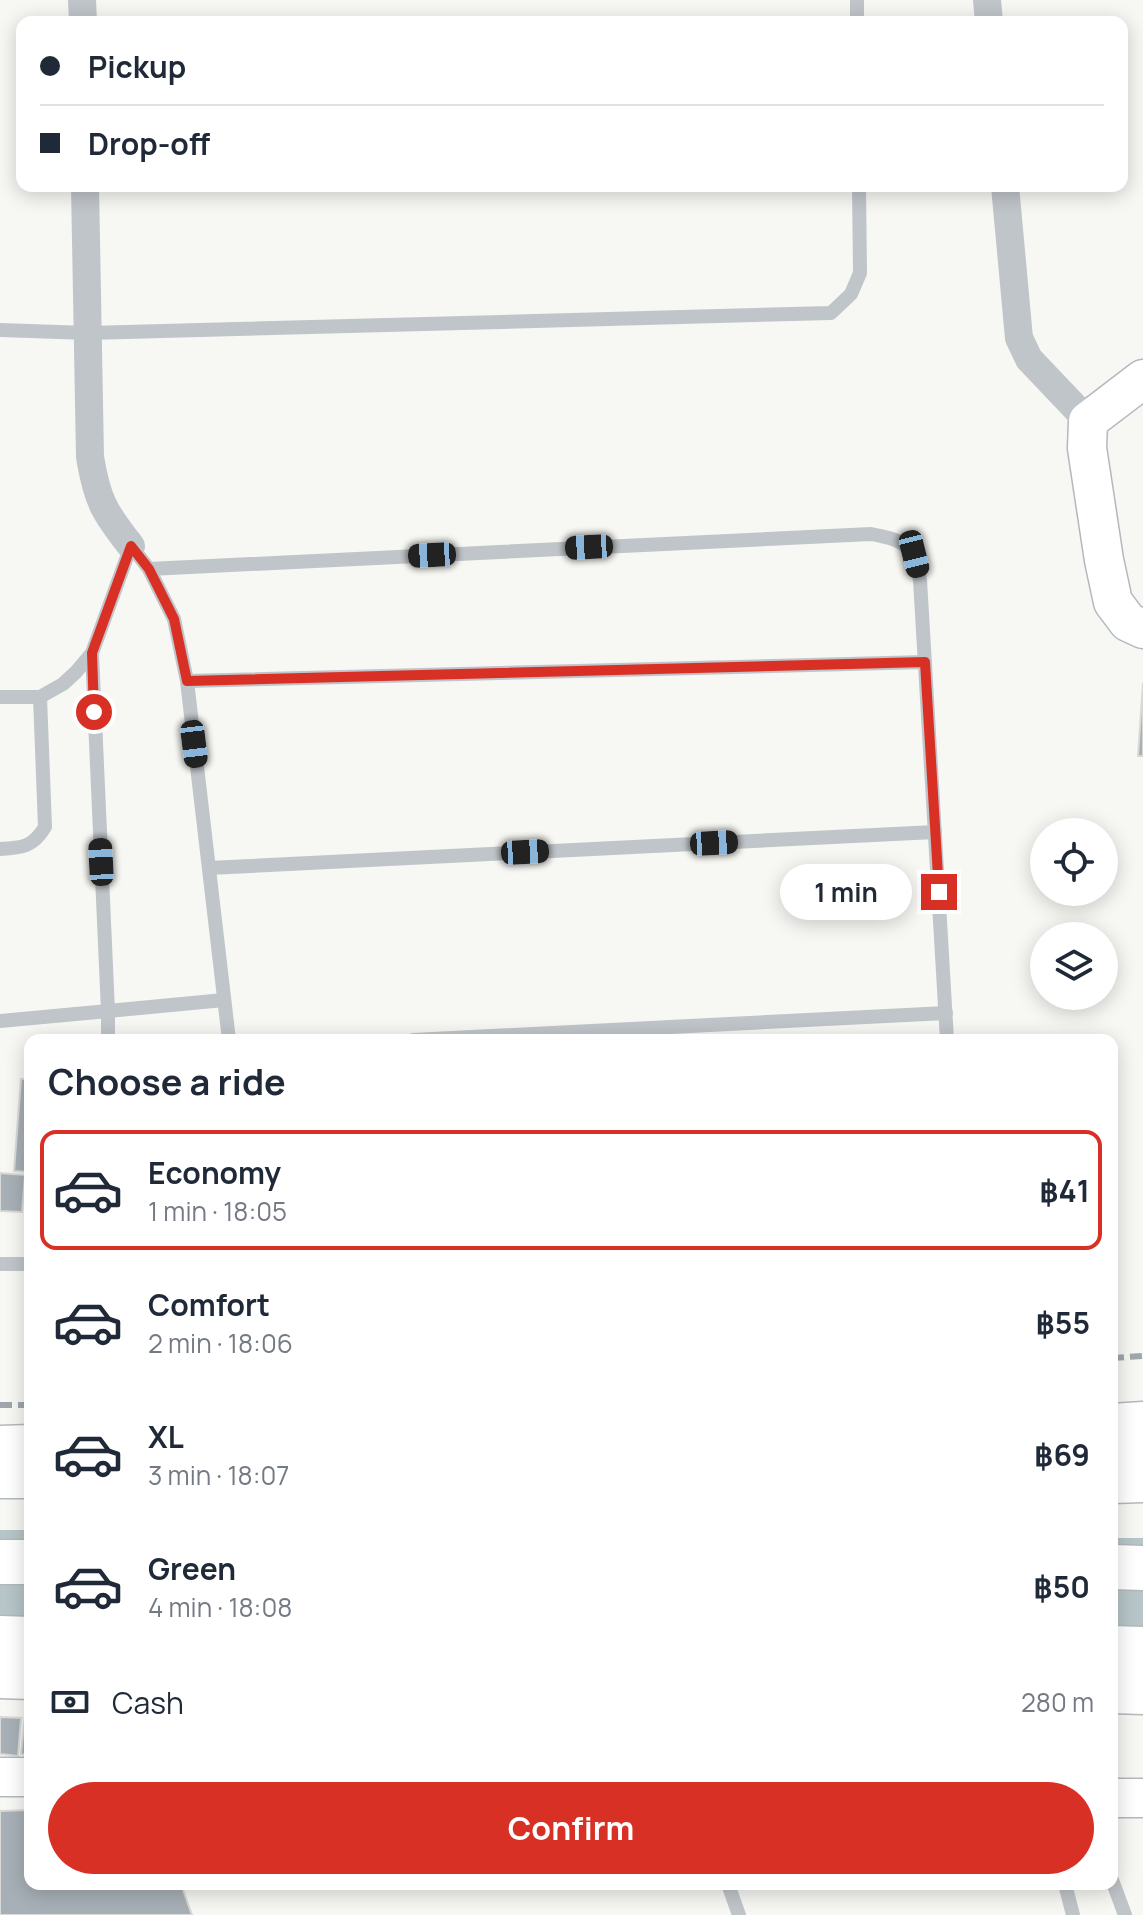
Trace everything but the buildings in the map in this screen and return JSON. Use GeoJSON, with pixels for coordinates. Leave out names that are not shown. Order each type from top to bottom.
{"type":"FeatureCollection","features":[{"type":"Feature","properties":{"kind":"highway"},"geometry":{"type":"LineString","coordinates":[[0,1562],[24,1562]]}},
{"type":"Feature","properties":{"kind":"highway"},"geometry":{"type":"LineString","coordinates":[[1118,1567],[1143,1568]]}},
{"type":"Feature","properties":{"kind":"highway"},"geometry":{"type":"LineString","coordinates":[[0,1638],[24,1639]]}},
{"type":"Feature","properties":{"kind":"highway"},"geometry":{"type":"LineString","coordinates":[[1118,1648],[1143,1649]]}},
{"type":"Feature","properties":{"kind":"highway"},"geometry":{"type":"LineString","coordinates":[[0,1676],[24,1677]]}},
{"type":"Feature","properties":{"kind":"highway"},"geometry":{"type":"LineString","coordinates":[[1118,1691],[1143,1692]]}},
{"type":"Feature","properties":{"kind":"street"},"geometry":{"type":"LineString","coordinates":[[85,192],[90,457],[96,492],[111,521],[131,546]]}},
{"type":"Feature","properties":{"kind":"street"},"geometry":{"type":"LineString","coordinates":[[1006,192],[1019,338],[1029,359],[1088,421],[1087,448],[1113,602],[1128,622],[1143,629]]}},
{"type":"Feature","properties":{"kind":"street"},"geometry":{"type":"LineString","coordinates":[[1088,421],[1143,379]]}},
{"type":"Feature","properties":{"kind":"street"},"geometry":{"type":"LineString","coordinates":[[1118,1423],[1143,1421]]}},
{"type":"Feature","properties":{"kind":"street"},"geometry":{"type":"LineString","coordinates":[[0,1445],[24,1444]]}},
{"type":"Feature","properties":{"kind":"street"},"geometry":{"type":"LineString","coordinates":[[1118,1450],[1143,1451]]}},
{"type":"Feature","properties":{"kind":"street"},"geometry":{"type":"LineString","coordinates":[[0,1479],[24,1479]]}},
{"type":"Feature","properties":{"kind":"street"},"geometry":{"type":"LineString","coordinates":[[1118,1484],[1143,1483]]}},
{"type":"Feature","properties":{"kind":"street"},"geometry":{"type":"LineString","coordinates":[[0,1777],[24,1777]]}},
{"type":"Feature","properties":{"kind":"street"},"geometry":{"type":"LineString","coordinates":[[1118,1798],[1143,1798]]}},
{"type":"Feature","properties":{"kind":"lane"},"geometry":{"type":"LineString","coordinates":[[0,330],[88,333],[831,313],[851,294],[860,273],[859,192]]}},
{"type":"Feature","properties":{"kind":"lane"},"geometry":{"type":"LineString","coordinates":[[149,569],[871,534],[898,539],[914,554],[920,580],[947,1034]]}},
{"type":"Feature","properties":{"kind":"lane"},"geometry":{"type":"LineString","coordinates":[[131,546],[149,569],[174,619],[187,681],[228,1034]]}},
{"type":"Feature","properties":{"kind":"lane"},"geometry":{"type":"LineString","coordinates":[[108,1034],[92,653],[131,546]]}},
{"type":"Feature","properties":{"kind":"lane"},"geometry":{"type":"LineString","coordinates":[[0,697],[40,697],[63,684],[92,653]]}},
{"type":"Feature","properties":{"kind":"lane"},"geometry":{"type":"LineString","coordinates":[[187,681],[925,662]]}},
{"type":"Feature","properties":{"kind":"lane"},"geometry":{"type":"LineString","coordinates":[[0,849],[24,848],[37,840],[45,827],[40,697]]}},
{"type":"Feature","properties":{"kind":"lane"},"geometry":{"type":"LineString","coordinates":[[209,868],[935,832]]}},
{"type":"Feature","properties":{"kind":"lane"},"geometry":{"type":"LineString","coordinates":[[0,1021],[224,1000]]}},
{"type":"Feature","properties":{"kind":"lane"},"geometry":{"type":"LineString","coordinates":[[531,1034],[946,1013]]}},
{"type":"Feature","properties":{"kind":"lane"},"geometry":{"type":"LineString","coordinates":[[0,1264],[24,1264]]}},
{"type":"Feature","properties":{"kind":"lane"},"geometry":{"type":"LineString","coordinates":[[730,1890],[739,1915]]}},
{"type":"Feature","properties":{"kind":"lane"},"geometry":{"type":"LineString","coordinates":[[1067,1890],[1073,1915]]}},
{"type":"Feature","properties":{"kind":"lane"},"geometry":{"type":"LineString","coordinates":[[1116,1890],[1125,1915]]}},
{"type":"Feature","properties":{"kind":"shaded area"},"geometry":{"type":"Polygon","coordinates":[[[0,1530],[24,1530],[24,1670],[0,1670],[0,1530]]]}},
{"type":"Feature","properties":{"kind":"shaded area"},"geometry":{"type":"Polygon","coordinates":[[[1118,1538],[1143,1538],[1143,1683],[1118,1683],[1118,1538]]]}},
{"type":"Feature","properties":{"kind":"railway"},"geometry":{"type":"LineString","coordinates":[[1118,1358],[1143,1356]]}},
{"type":"Feature","properties":{"kind":"railway"},"geometry":{"type":"LineString","coordinates":[[0,1405],[24,1405]]}},
{"type":"Feature","properties":{"kind":"route"},"geometry":{"type":"LineString","coordinates":[[94,712],[92,653],[131,546],[149,569],[174,619],[187,681],[925,662],[939,892]]}}]}
